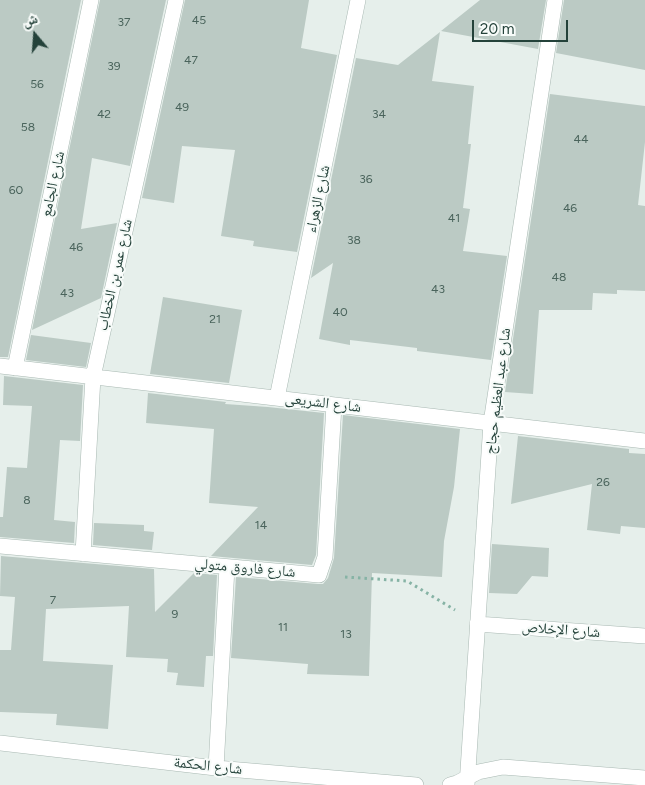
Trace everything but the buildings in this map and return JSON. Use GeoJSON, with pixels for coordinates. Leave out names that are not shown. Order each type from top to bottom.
{"type":"FeatureCollection","features":[{"type":"Feature","properties":{"kind":"street","name":"شارع الجامع"},"geometry":{"type":"LineString","coordinates":[[8,367],[91,0]]}},
{"type":"Feature","properties":{"kind":"street","name":"شارع عمر بن الخطاب"},"geometry":{"type":"LineString","coordinates":[[83,554],[92,377],[176,0]]}},
{"type":"Feature","properties":{"kind":"street","name":"شارع الزهراء"},"geometry":{"type":"LineString","coordinates":[[277,398],[358,0]]}},
{"type":"Feature","properties":{"kind":"street","name":"شارع عبد العظيم حجاج"},"geometry":{"type":"LineString","coordinates":[[467,782],[491,423],[555,0]]}},
{"type":"Feature","properties":{"kind":"street","name":"شارع الشريعى"},"geometry":{"type":"LineString","coordinates":[[8,367],[645,441]]}},
{"type":"Feature","properties":{"kind":"street"},"geometry":{"type":"LineString","coordinates":[[319,575],[325,557],[334,405]]}},
{"type":"Feature","properties":{"kind":"street","name":"شارع فاروق متولي"},"geometry":{"type":"LineString","coordinates":[[0,546],[319,575]]}},
{"type":"Feature","properties":{"kind":"street"},"geometry":{"type":"LineString","coordinates":[[216,768],[227,567]]}},
{"type":"Feature","properties":{"kind":"street","name":"شارع الإخلاص"},"geometry":{"type":"LineString","coordinates":[[477,624],[645,636]]}},
{"type":"Feature","properties":{"kind":"street","name":"شارع الحكمة"},"geometry":{"type":"LineString","coordinates":[[0,743],[216,768],[416,785]]}},
{"type":"Feature","properties":{"kind":"street"},"geometry":{"type":"LineString","coordinates":[[450,785],[467,782],[478,772],[503,767],[645,778]]}},
{"type":"Feature","properties":{"kind":"path"},"geometry":{"type":"LineString","coordinates":[[319,575],[408,581],[477,624]]}}]}
